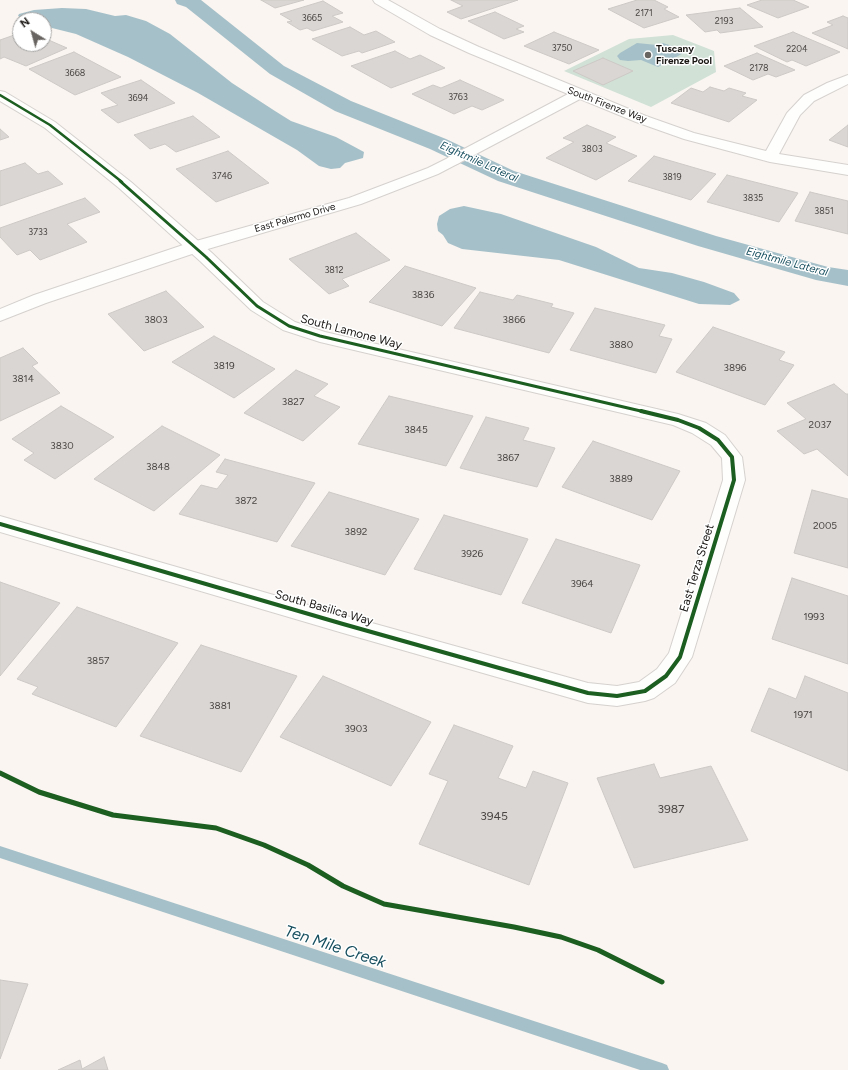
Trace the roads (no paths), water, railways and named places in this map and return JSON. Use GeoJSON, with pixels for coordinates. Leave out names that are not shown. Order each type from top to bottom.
{"type":"FeatureCollection","features":[{"type":"Feature","properties":{"kind":"street","name":"South Firenze Way"},"geometry":{"type":"LineString","coordinates":[[379,0],[435,32],[579,94],[689,136],[770,157],[848,170]]}},
{"type":"Feature","properties":{"kind":"street"},"geometry":{"type":"LineString","coordinates":[[770,157],[794,112],[809,98],[848,79]]}},
{"type":"Feature","properties":{"kind":"street","name":"East Palermo Drive"},"geometry":{"type":"LineString","coordinates":[[0,316],[40,298],[194,247],[355,201],[433,171],[579,94]]}},
{"type":"Feature","properties":{"kind":"street","name":"South Lamone Way"},"geometry":{"type":"LineString","coordinates":[[0,95],[50,125],[125,184],[257,306],[289,326],[320,336],[678,420],[699,428],[718,440]]}},
{"type":"Feature","properties":{"kind":"street","name":"East Terza Street"},"geometry":{"type":"LineString","coordinates":[[645,691],[666,676],[680,657],[734,480],[732,457],[718,440]]}},
{"type":"Feature","properties":{"kind":"street","name":"South Basilica Way"},"geometry":{"type":"LineString","coordinates":[[0,524],[343,624],[588,692],[617,696],[645,691]]}},
{"type":"Feature","properties":{"kind":"water"},"geometry":{"type":"Polygon","coordinates":[[[62,8],[86,9],[115,16],[126,15],[146,21],[170,34],[232,83],[275,111],[291,121],[336,137],[351,145],[364,152],[363,158],[345,163],[340,168],[331,169],[319,166],[297,150],[198,93],[128,57],[76,34],[52,28],[52,12],[26,12],[62,8]]]}},
{"type":"Feature","properties":{"kind":"water","name":"Tuscany Firenze Pool"},"geometry":{"type":"Polygon","coordinates":[[[637,43],[657,45],[663,43],[687,51],[658,67],[641,60],[620,60],[617,56],[620,53],[637,43]]]}},
{"type":"Feature","properties":{"kind":"water"},"geometry":{"type":"Polygon","coordinates":[[[464,206],[501,214],[596,247],[639,268],[672,273],[704,282],[734,293],[740,300],[730,305],[699,304],[559,260],[462,249],[448,243],[443,235],[438,231],[437,224],[439,216],[450,209],[464,206]]]}},
{"type":"Feature","properties":{"kind":"waterway","name":"Eightmile Lateral"},"geometry":{"type":"LineString","coordinates":[[184,0],[193,3],[277,70],[343,106],[438,144],[506,176],[707,241],[825,274],[848,278]]}},
{"type":"Feature","properties":{"kind":"waterway","name":"Ten Mile Creek"},"geometry":{"type":"LineString","coordinates":[[0,852],[662,1070]]}},
{"type":"Feature","properties":{"kind":"place","name":"Tuscany Firenze Pool"},"geometry":{"type":"Point","coordinates":[648,55]}}]}
